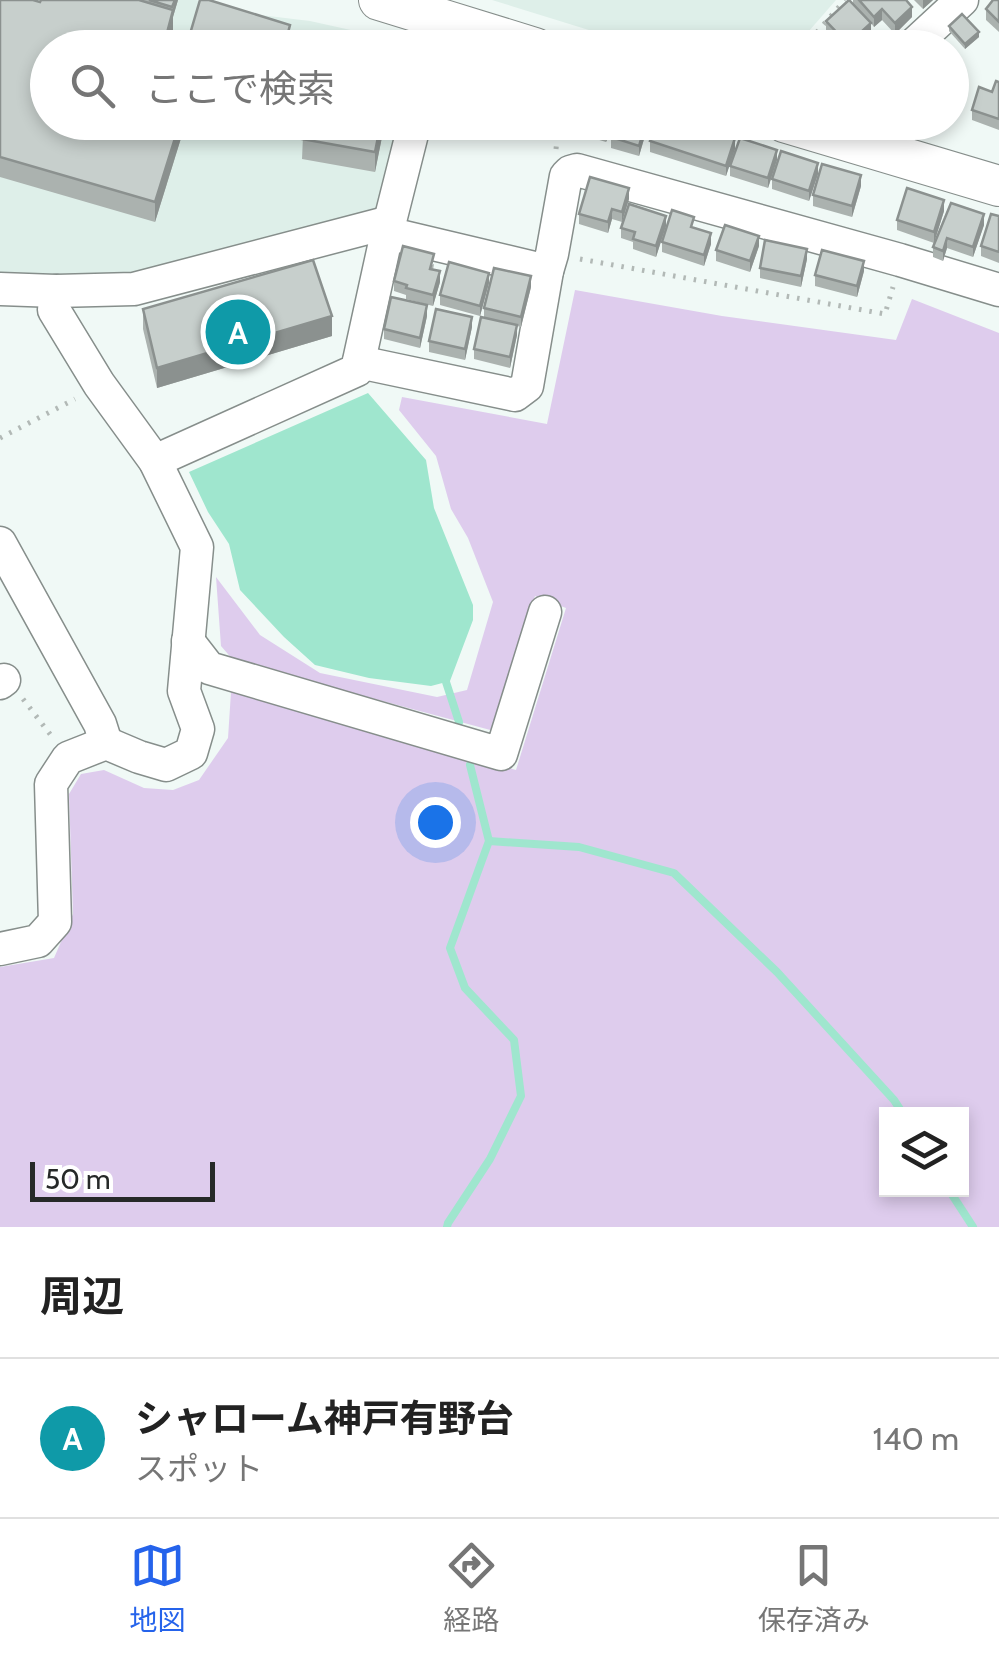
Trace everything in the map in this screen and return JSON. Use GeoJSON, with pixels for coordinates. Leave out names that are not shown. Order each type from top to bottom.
{"type":"FeatureCollection","features":[{"type":"Feature","properties":{"kind":"main road"},"geometry":{"type":"LineString","coordinates":[[379,0],[432,30]]}},
{"type":"Feature","properties":{"kind":"main road"},"geometry":{"type":"LineString","coordinates":[[865,140],[999,186]]}},
{"type":"Feature","properties":{"kind":"street"},"geometry":{"type":"LineString","coordinates":[[930,30],[962,0]]}},
{"type":"Feature","properties":{"kind":"street"},"geometry":{"type":"LineString","coordinates":[[155,461],[357,370],[410,140]]}},
{"type":"Feature","properties":{"kind":"street"},"geometry":{"type":"LineString","coordinates":[[359,362],[515,395],[527,386],[566,176],[576,170],[999,290]]}},
{"type":"Feature","properties":{"kind":"street"},"geometry":{"type":"LineString","coordinates":[[0,288],[134,288],[388,228],[549,262]]}},
{"type":"Feature","properties":{"kind":"street"},"geometry":{"type":"LineString","coordinates":[[0,542],[100,724],[106,742],[166,764],[191,753],[198,730],[184,690],[197,547],[155,461],[99,384],[54,310],[56,291]]}},
{"type":"Feature","properties":{"kind":"street"},"geometry":{"type":"LineString","coordinates":[[188,641],[209,668],[500,754],[545,612]]}},
{"type":"Feature","properties":{"kind":"street"},"geometry":{"type":"LineString","coordinates":[[0,949],[38,940],[55,922],[51,784],[68,758],[106,742]]}},
{"type":"Feature","properties":{"kind":"path"},"geometry":{"type":"LineString","coordinates":[[819,30],[845,0]]}},
{"type":"Feature","properties":{"kind":"path"},"geometry":{"type":"LineString","coordinates":[[554,146],[555,140]]}},
{"type":"Feature","properties":{"kind":"path"},"geometry":{"type":"LineString","coordinates":[[549,262],[886,314]]}},
{"type":"Feature","properties":{"kind":"path"},"geometry":{"type":"LineString","coordinates":[[0,438],[74,400]]}},
{"type":"Feature","properties":{"kind":"path"},"geometry":{"type":"LineString","coordinates":[[7,685],[68,758]]}},
{"type":"Feature","properties":{"kind":"shaded area"},"geometry":{"type":"Polygon","coordinates":[[[0,0],[196,0],[244,13],[351,30],[30,30],[30,140],[396,140],[384,202],[372,215],[128,278],[0,274],[0,0]]]}},
{"type":"Feature","properties":{"kind":"shaded area"},"geometry":{"type":"Polygon","coordinates":[[[492,0],[836,0],[810,30],[589,30],[492,0]]]}},
{"type":"Feature","properties":{"kind":"shaded area"},"geometry":{"type":"Polygon","coordinates":[[[575,290],[722,316],[896,340],[912,299],[999,333],[999,1227],[0,1227],[0,967],[54,958],[73,914],[69,794],[81,774],[104,770],[144,788],[173,790],[199,780],[228,738],[231,692],[516,770],[566,608],[535,596],[494,731],[234,661],[221,646],[216,577],[260,635],[320,673],[437,697],[467,690],[493,602],[468,538],[451,509],[436,456],[399,410],[402,397],[547,424],[575,290]]]}},
{"type":"Feature","properties":{"kind":"shaded area"},"geometry":{"type":"Polygon","coordinates":[[[368,393],[426,460],[434,508],[473,605],[473,620],[450,681],[431,686],[369,678],[315,665],[240,590],[229,544],[189,472],[368,393]]]}},
{"type":"Feature","properties":{"kind":"building"},"geometry":{"type":"Polygon","coordinates":[[[0,0],[139,0],[173,10],[168,30],[30,30],[30,140],[174,140],[155,202],[0,157],[0,0]]]}},
{"type":"Feature","properties":{"kind":"building"},"geometry":{"type":"Polygon","coordinates":[[[149,0],[175,0],[172,7],[149,0]]]}},
{"type":"Feature","properties":{"kind":"building"},"geometry":{"type":"Polygon","coordinates":[[[200,0],[290,25],[289,30],[191,30],[200,0]]]}},
{"type":"Feature","properties":{"kind":"building"},"geometry":{"type":"Polygon","coordinates":[[[849,0],[871,23],[863,30],[835,30],[826,21],[849,0]]]}},
{"type":"Feature","properties":{"kind":"building"},"geometry":{"type":"Polygon","coordinates":[[[859,0],[906,0],[912,7],[895,23],[882,9],[874,17],[859,0]]]}},
{"type":"Feature","properties":{"kind":"building"},"geometry":{"type":"Polygon","coordinates":[[[993,0],[999,0],[999,22],[986,9],[993,0]]]}},
{"type":"Feature","properties":{"kind":"building"},"geometry":{"type":"Polygon","coordinates":[[[962,14],[979,32],[969,41],[969,30],[953,30],[949,26],[962,14]]]}},
{"type":"Feature","properties":{"kind":"building"},"geometry":{"type":"Polygon","coordinates":[[[996,81],[999,119],[972,110],[979,87],[992,92],[996,81]]]}},
{"type":"Feature","properties":{"kind":"building"},"geometry":{"type":"Polygon","coordinates":[[[308,140],[377,140],[375,152],[308,140]]]}},
{"type":"Feature","properties":{"kind":"building"},"geometry":{"type":"Polygon","coordinates":[[[650,140],[734,140],[726,166],[650,140]]]}},
{"type":"Feature","properties":{"kind":"building"},"geometry":{"type":"Polygon","coordinates":[[[739,140],[777,150],[768,178],[730,166],[739,140]]]}},
{"type":"Feature","properties":{"kind":"building"},"geometry":{"type":"Polygon","coordinates":[[[781,151],[818,163],[809,191],[772,179],[781,151]]]}},
{"type":"Feature","properties":{"kind":"building"},"geometry":{"type":"Polygon","coordinates":[[[822,164],[861,175],[852,206],[813,195],[822,164]]]}},
{"type":"Feature","properties":{"kind":"building"},"geometry":{"type":"Polygon","coordinates":[[[590,177],[629,188],[622,212],[612,209],[608,222],[579,214],[590,177]]]}},
{"type":"Feature","properties":{"kind":"building"},"geometry":{"type":"Polygon","coordinates":[[[907,188],[944,200],[934,232],[897,220],[907,188]]]}},
{"type":"Feature","properties":{"kind":"building"},"geometry":{"type":"Polygon","coordinates":[[[951,203],[984,214],[973,247],[947,238],[943,251],[933,247],[951,203]]]}},
{"type":"Feature","properties":{"kind":"building"},"geometry":{"type":"Polygon","coordinates":[[[629,204],[666,216],[656,246],[633,239],[635,232],[621,228],[629,204]]]}},
{"type":"Feature","properties":{"kind":"building"},"geometry":{"type":"Polygon","coordinates":[[[672,210],[694,217],[691,227],[711,233],[704,255],[662,242],[672,210]]]}},
{"type":"Feature","properties":{"kind":"building"},"geometry":{"type":"Polygon","coordinates":[[[991,214],[999,216],[999,252],[981,246],[991,214]]]}},
{"type":"Feature","properties":{"kind":"building"},"geometry":{"type":"Polygon","coordinates":[[[725,225],[759,236],[750,261],[716,250],[725,225]]]}},
{"type":"Feature","properties":{"kind":"building"},"geometry":{"type":"Polygon","coordinates":[[[765,240],[807,249],[801,276],[760,268],[765,240]]]}},
{"type":"Feature","properties":{"kind":"building"},"geometry":{"type":"Polygon","coordinates":[[[403,246],[434,254],[430,269],[440,271],[433,295],[394,281],[403,246]]]}},
{"type":"Feature","properties":{"kind":"building"},"geometry":{"type":"Polygon","coordinates":[[[822,250],[864,261],[857,286],[815,275],[822,250]]]}},
{"type":"Feature","properties":{"kind":"building"},"geometry":{"type":"Polygon","coordinates":[[[313,260],[332,316],[157,368],[143,309],[313,260]]]}},
{"type":"Feature","properties":{"kind":"building"},"geometry":{"type":"Polygon","coordinates":[[[449,262],[489,273],[480,306],[440,295],[449,262]]]}},
{"type":"Feature","properties":{"kind":"building"},"geometry":{"type":"Polygon","coordinates":[[[494,268],[531,276],[521,317],[484,308],[494,268]]]}},
{"type":"Feature","properties":{"kind":"building"},"geometry":{"type":"Polygon","coordinates":[[[391,297],[427,305],[420,338],[384,329],[391,297]]]}},
{"type":"Feature","properties":{"kind":"building"},"geometry":{"type":"Polygon","coordinates":[[[436,309],[472,317],[465,349],[429,341],[436,309]]]}},
{"type":"Feature","properties":{"kind":"building"},"geometry":{"type":"Polygon","coordinates":[[[481,317],[517,325],[510,357],[474,349],[481,317]]]}},
{"type":"Feature","properties":{"kind":"waterway"},"geometry":{"type":"LineString","coordinates":[[446,682],[459,722]]}},
{"type":"Feature","properties":{"kind":"waterway"},"geometry":{"type":"LineString","coordinates":[[447,1227],[490,1159],[521,1096],[514,1040],[465,988],[450,948],[489,841],[470,765]]}},
{"type":"Feature","properties":{"kind":"waterway"},"geometry":{"type":"LineString","coordinates":[[489,841],[579,847],[674,873],[777,972],[898,1107]]}},
{"type":"Feature","properties":{"kind":"waterway"},"geometry":{"type":"LineString","coordinates":[[954,1197],[973,1227]]}},
{"type":"Feature","properties":{"kind":"place","name":"シャローム神戸有野台"},"geometry":{"type":"Point","coordinates":[238,332]}}]}
